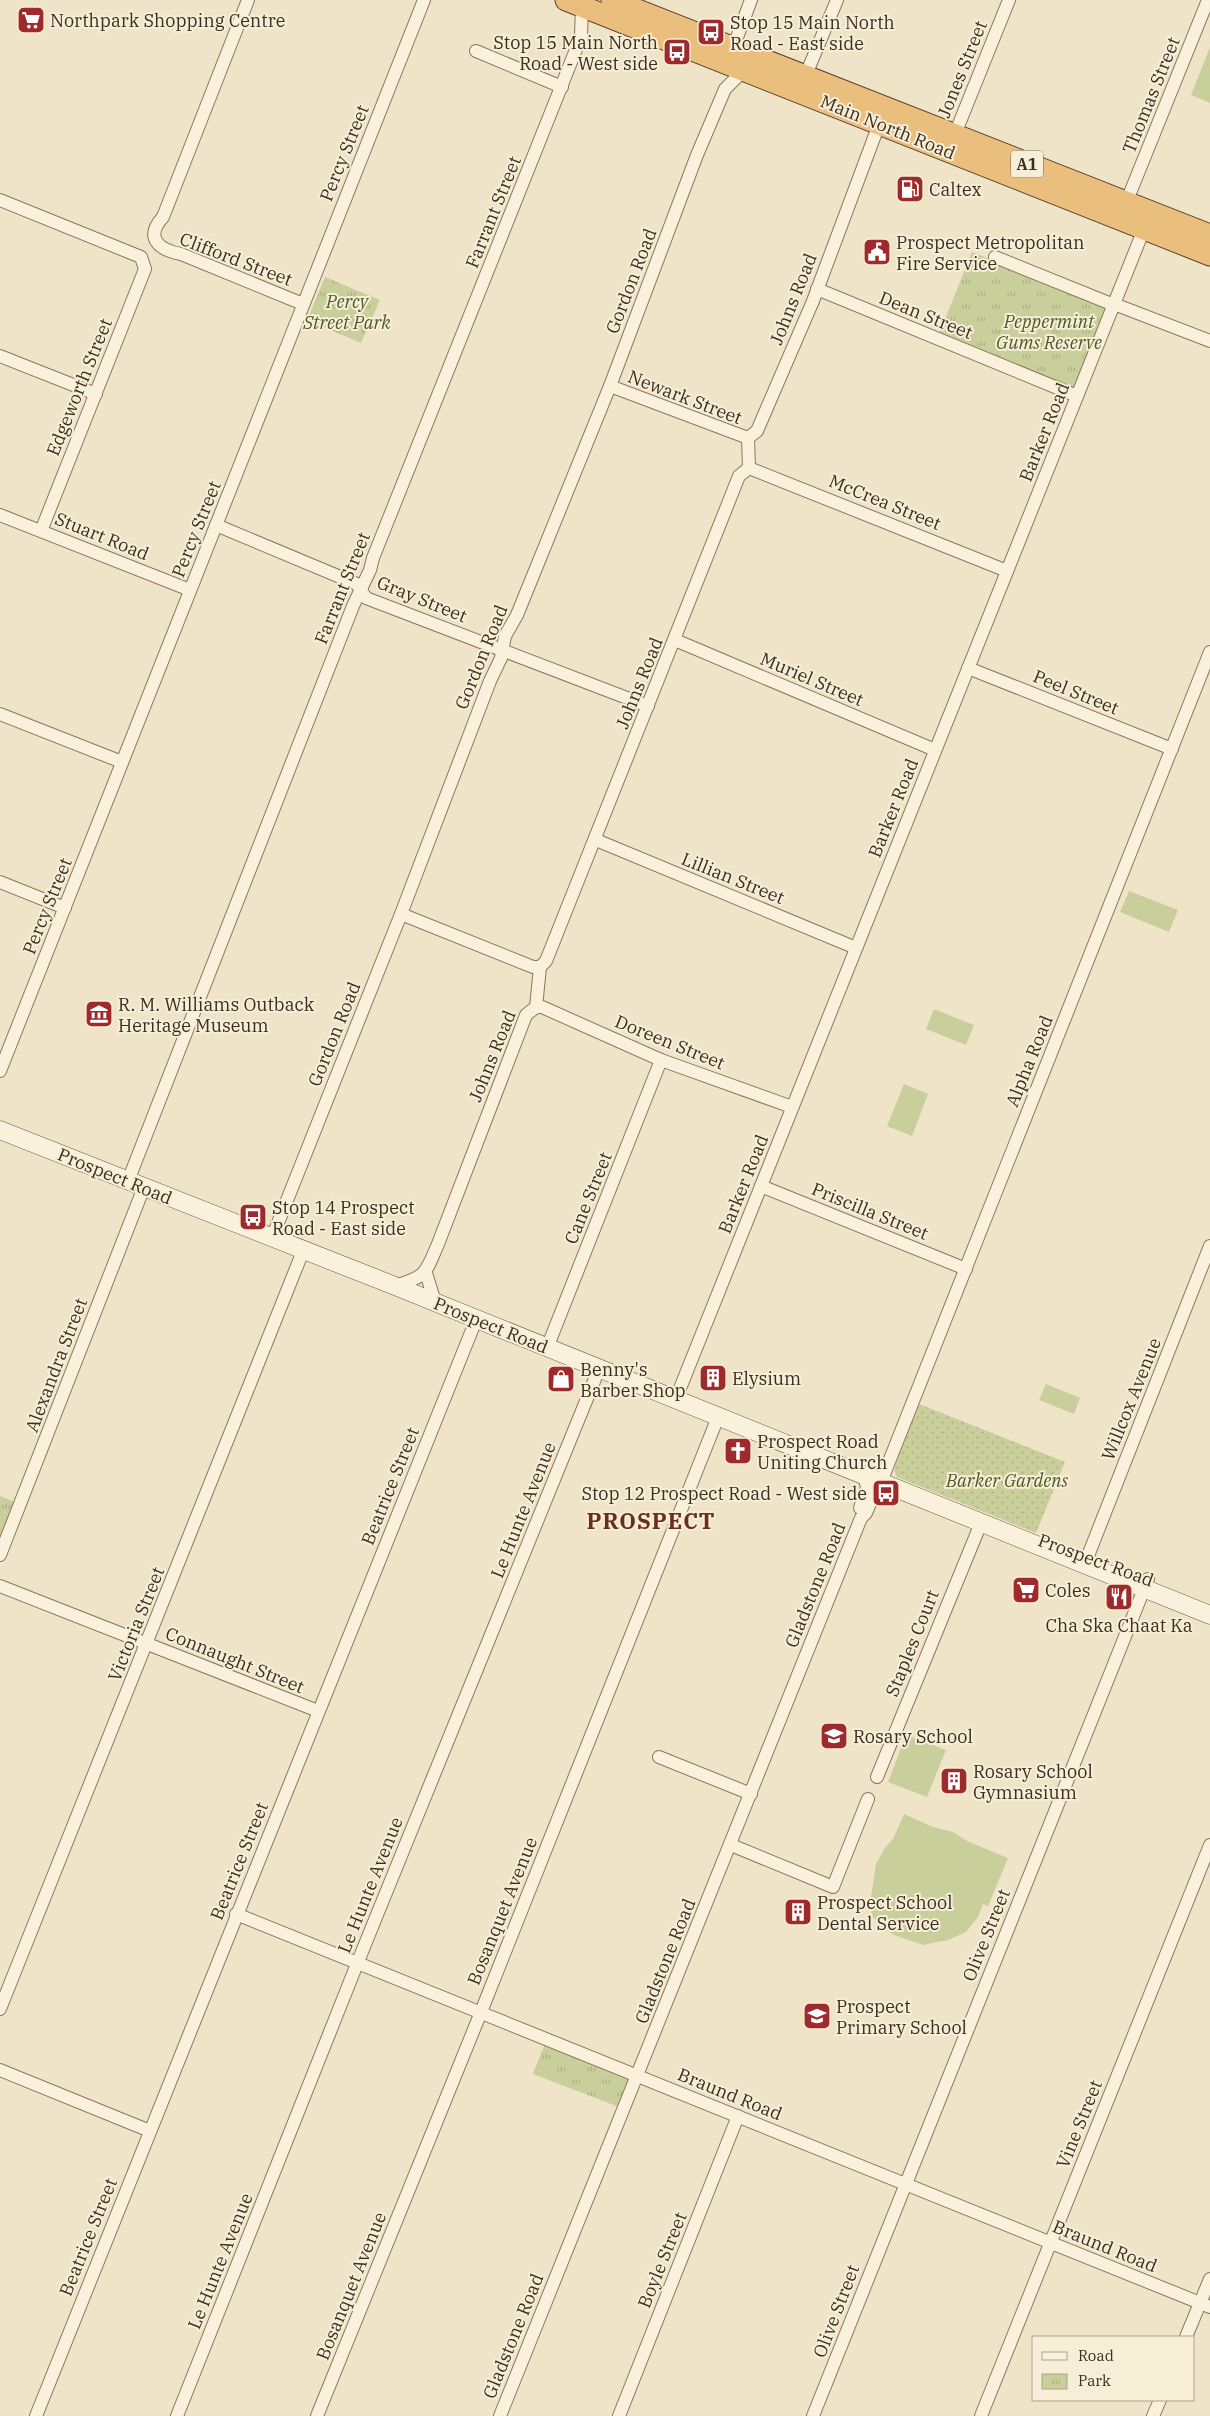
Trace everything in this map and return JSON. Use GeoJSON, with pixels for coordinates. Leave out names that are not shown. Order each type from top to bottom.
{"type":"FeatureCollection","features":[{"type":"Feature","properties":{"kind":"highway","name":"Main North Road"},"geometry":{"type":"LineString","coordinates":[[594,6],[727,55],[805,77],[882,116]]}},
{"type":"Feature","properties":{"kind":"highway"},"geometry":{"type":"LineString","coordinates":[[594,6],[700,53],[721,53],[727,55]]}},
{"type":"Feature","properties":{"kind":"highway","name":"Main North Road"},"geometry":{"type":"LineString","coordinates":[[727,55],[749,73],[882,116],[951,143],[1144,229],[1210,255]]}},
{"type":"Feature","properties":{"kind":"highway","name":"Main North Road"},"geometry":{"type":"LineString","coordinates":[[951,143],[1126,202],[1210,235]]}},
{"type":"Feature","properties":{"kind":"main road","name":"Prospect Road"},"geometry":{"type":"LineString","coordinates":[[0,1130],[435,1302],[675,1401],[885,1483],[981,1523],[1022,1533],[1086,1561],[1146,1584],[1210,1604]]}},
{"type":"Feature","properties":{"kind":"main road","name":"Prospect Road"},"geometry":{"type":"LineString","coordinates":[[1146,1584],[1210,1615]]}},
{"type":"Feature","properties":{"kind":"street","name":"Clifford Street"},"geometry":{"type":"LineString","coordinates":[[248,0],[163,217],[154,234],[157,244],[164,249],[181,254],[304,304]]}},
{"type":"Feature","properties":{"kind":"street","name":"Percy Street"},"geometry":{"type":"LineString","coordinates":[[0,1071],[424,0]]}},
{"type":"Feature","properties":{"kind":"street"},"geometry":{"type":"LineString","coordinates":[[725,89],[727,55],[751,0]]}},
{"type":"Feature","properties":{"kind":"street"},"geometry":{"type":"LineString","coordinates":[[805,77],[837,0]]}},
{"type":"Feature","properties":{"kind":"street","name":"Jones Street"},"geometry":{"type":"LineString","coordinates":[[951,143],[1009,0]]}},
{"type":"Feature","properties":{"kind":"street","name":"Thomas Street"},"geometry":{"type":"LineString","coordinates":[[1126,202],[1208,0]]}},
{"type":"Feature","properties":{"kind":"street"},"geometry":{"type":"LineString","coordinates":[[581,37],[592,24],[594,6]]}},
{"type":"Feature","properties":{"kind":"street","name":"Farrant Street"},"geometry":{"type":"LineString","coordinates":[[136,1184],[353,606],[361,591],[594,6]]}},
{"type":"Feature","properties":{"kind":"street"},"geometry":{"type":"LineString","coordinates":[[476,52],[562,87]]}},
{"type":"Feature","properties":{"kind":"street","name":"Gordon Road"},"geometry":{"type":"LineString","coordinates":[[272,1238],[401,914],[490,680],[501,658],[505,636],[517,615],[610,386],[697,155],[725,89],[738,76],[749,73]]}},
{"type":"Feature","properties":{"kind":"street","name":"Johns Road"},"geometry":{"type":"LineString","coordinates":[[748,438],[757,431],[817,289],[882,116]]}},
{"type":"Feature","properties":{"kind":"street","name":"Edgeworth Street"},"geometry":{"type":"LineString","coordinates":[[0,200],[141,257],[145,269],[41,531]]}},
{"type":"Feature","properties":{"kind":"street","name":"Barker Road"},"geometry":{"type":"LineString","coordinates":[[675,1401],[1144,229]]}},
{"type":"Feature","properties":{"kind":"street"},"geometry":{"type":"LineString","coordinates":[[994,257],[1210,342]]}},
{"type":"Feature","properties":{"kind":"street","name":"Dean Street"},"geometry":{"type":"LineString","coordinates":[[817,289],[1077,396]]}},
{"type":"Feature","properties":{"kind":"street"},"geometry":{"type":"LineString","coordinates":[[0,356],[96,394]]}},
{"type":"Feature","properties":{"kind":"street","name":"Newark Street"},"geometry":{"type":"LineString","coordinates":[[610,386],[748,438]]}},
{"type":"Feature","properties":{"kind":"street"},"geometry":{"type":"LineString","coordinates":[[748,438],[749,468]]}},
{"type":"Feature","properties":{"kind":"street","name":"Johns Road"},"geometry":{"type":"LineString","coordinates":[[426,1273],[526,1015],[536,1007],[540,967],[546,961],[596,840],[740,476],[749,468]]}},
{"type":"Feature","properties":{"kind":"street","name":"McCrea Street"},"geometry":{"type":"LineString","coordinates":[[749,468],[1007,570]]}},
{"type":"Feature","properties":{"kind":"street","name":"Stuart Road"},"geometry":{"type":"LineString","coordinates":[[0,515],[190,590]]}},
{"type":"Feature","properties":{"kind":"street","name":"Gray Street"},"geometry":{"type":"LineString","coordinates":[[216,525],[357,584],[366,598],[648,706]]}},
{"type":"Feature","properties":{"kind":"street","name":"Muriel Street"},"geometry":{"type":"LineString","coordinates":[[675,640],[935,750]]}},
{"type":"Feature","properties":{"kind":"street","name":"Alpha Road"},"geometry":{"type":"LineString","coordinates":[[885,1483],[966,1269],[1172,749],[1206,672],[1210,652]]}},
{"type":"Feature","properties":{"kind":"street","name":"Peel Street"},"geometry":{"type":"LineString","coordinates":[[968,668],[1172,749]]}},
{"type":"Feature","properties":{"kind":"street"},"geometry":{"type":"LineString","coordinates":[[0,714],[122,762]]}},
{"type":"Feature","properties":{"kind":"street","name":"Lillian Street"},"geometry":{"type":"LineString","coordinates":[[596,840],[856,948]]}},
{"type":"Feature","properties":{"kind":"street"},"geometry":{"type":"LineString","coordinates":[[0,882],[65,908]]}},
{"type":"Feature","properties":{"kind":"street"},"geometry":{"type":"LineString","coordinates":[[401,914],[533,967],[540,967]]}},
{"type":"Feature","properties":{"kind":"street","name":"Doreen Street"},"geometry":{"type":"LineString","coordinates":[[536,1007],[542,1007],[661,1060],[792,1107]]}},
{"type":"Feature","properties":{"kind":"street","name":"Cane Street"},"geometry":{"type":"LineString","coordinates":[[548,1348],[661,1060]]}},
{"type":"Feature","properties":{"kind":"street","name":"Alexandra Street"},"geometry":{"type":"LineString","coordinates":[[0,1555],[136,1184]]}},
{"type":"Feature","properties":{"kind":"street","name":"Priscilla Street"},"geometry":{"type":"LineString","coordinates":[[761,1186],[966,1269]]}},
{"type":"Feature","properties":{"kind":"street","name":"Willcox Avenue"},"geometry":{"type":"LineString","coordinates":[[1086,1561],[1210,1246]]}},
{"type":"Feature","properties":{"kind":"street","name":"Victoria Street"},"geometry":{"type":"LineString","coordinates":[[0,2009],[303,1251]]}},
{"type":"Feature","properties":{"kind":"street"},"geometry":{"type":"LineString","coordinates":[[395,1286],[415,1280],[426,1273],[435,1302]]}},
{"type":"Feature","properties":{"kind":"street","name":"Beatrice Street"},"geometry":{"type":"LineString","coordinates":[[36,2416],[476,1320]]}},
{"type":"Feature","properties":{"kind":"street","name":"Le Hunte Avenue"},"geometry":{"type":"LineString","coordinates":[[177,2416],[358,1962],[599,1369]]}},
{"type":"Feature","properties":{"kind":"street","name":"Bosanquet Avenue"},"geometry":{"type":"LineString","coordinates":[[317,2416],[481,2012],[718,1417]]}},
{"type":"Feature","properties":{"kind":"street","name":"Gladstone Road"},"geometry":{"type":"LineString","coordinates":[[861,1518],[859,1512],[867,1487],[864,1476]]}},
{"type":"Feature","properties":{"kind":"street","name":"Gladstone Road"},"geometry":{"type":"LineString","coordinates":[[500,2416],[861,1518],[866,1513],[875,1492],[885,1483]]}},
{"type":"Feature","properties":{"kind":"street","name":"Staples Court"},"geometry":{"type":"LineString","coordinates":[[877,1777],[981,1523]]}},
{"type":"Feature","properties":{"kind":"street","name":"Olive Street"},"geometry":{"type":"LineString","coordinates":[[814,2416],[905,2183],[1146,1584]]}},
{"type":"Feature","properties":{"kind":"street","name":"Connaught Street"},"geometry":{"type":"LineString","coordinates":[[0,1586],[318,1711]]}},
{"type":"Feature","properties":{"kind":"street"},"geometry":{"type":"LineString","coordinates":[[660,1757],[751,1794]]}},
{"type":"Feature","properties":{"kind":"street"},"geometry":{"type":"LineString","coordinates":[[730,1845],[833,1886],[868,1799]]}},
{"type":"Feature","properties":{"kind":"street","name":"Vine Street"},"geometry":{"type":"LineString","coordinates":[[981,2416],[1210,1845]]}},
{"type":"Feature","properties":{"kind":"street","name":"Braund Road"},"geometry":{"type":"LineString","coordinates":[[236,1914],[1205,2305]]}},
{"type":"Feature","properties":{"kind":"street"},"geometry":{"type":"LineString","coordinates":[[0,2070],[150,2131]]}},
{"type":"Feature","properties":{"kind":"street","name":"Boyle Street"},"geometry":{"type":"LineString","coordinates":[[619,2416],[738,2116]]}},
{"type":"Feature","properties":{"kind":"street"},"geometry":{"type":"LineString","coordinates":[[1187,2336],[1205,2305],[1210,2279]]}},
{"type":"Feature","properties":{"kind":"street"},"geometry":{"type":"LineString","coordinates":[[1153,2416],[1160,2401]]}},
{"type":"Feature","properties":{"kind":"green space"},"geometry":{"type":"Polygon","coordinates":[[[1210,47],[1210,103],[1191,95],[1210,47]]]}},
{"type":"Feature","properties":{"kind":"green space","name":"Peppermint Gums Reserve"},"geometry":{"type":"Polygon","coordinates":[[[972,252],[1110,306],[1077,392],[939,334],[972,252]]]}},
{"type":"Feature","properties":{"kind":"green space","name":"Percy Street Park"},"geometry":{"type":"Polygon","coordinates":[[[325,277],[380,300],[361,343],[307,320],[325,277]]]}},
{"type":"Feature","properties":{"kind":"green space"},"geometry":{"type":"Polygon","coordinates":[[[1129,891],[1178,910],[1169,932],[1120,912],[1129,891]]]}},
{"type":"Feature","properties":{"kind":"green space"},"geometry":{"type":"Polygon","coordinates":[[[934,1009],[974,1025],[966,1045],[926,1029],[934,1009]]]}},
{"type":"Feature","properties":{"kind":"green space"},"geometry":{"type":"Polygon","coordinates":[[[904,1084],[928,1094],[912,1136],[887,1126],[904,1084]]]}},
{"type":"Feature","properties":{"kind":"green space"},"geometry":{"type":"Polygon","coordinates":[[[1046,1384],[1080,1398],[1074,1414],[1039,1400],[1046,1384]]]}},
{"type":"Feature","properties":{"kind":"green space","name":"Barker Gardens"},"geometry":{"type":"Polygon","coordinates":[[[919,1404],[1065,1462],[1036,1533],[897,1477],[894,1470],[895,1466],[919,1404]]]}},
{"type":"Feature","properties":{"kind":"green space"},"geometry":{"type":"Polygon","coordinates":[[[0,1496],[20,1504],[0,1555],[0,1496]]]}},
{"type":"Feature","properties":{"kind":"green space"},"geometry":{"type":"Polygon","coordinates":[[[906,1735],[946,1750],[927,1797],[888,1782],[906,1735]]]}},
{"type":"Feature","properties":{"kind":"green space"},"geometry":{"type":"Polygon","coordinates":[[[904,1814],[933,1827],[953,1832],[967,1841],[1008,1858],[988,1906],[983,1904],[978,1917],[966,1932],[948,1940],[923,1945],[894,1935],[883,1928],[872,1916],[870,1903],[876,1864],[885,1848],[893,1839],[904,1814]]]}},
{"type":"Feature","properties":{"kind":"green space"},"geometry":{"type":"Polygon","coordinates":[[[547,2038],[638,2075],[624,2109],[533,2074],[547,2038]]]}},
{"type":"Feature","properties":{"kind":"place","name":"Northpark Shopping Centre"},"geometry":{"type":"Point","coordinates":[31,20]}},
{"type":"Feature","properties":{"kind":"place","name":"Stop 15 Main North Road - East side"},"geometry":{"type":"Point","coordinates":[711,32]}},
{"type":"Feature","properties":{"kind":"place","name":"Stop 15 Main North Road - West side"},"geometry":{"type":"Point","coordinates":[677,52]}},
{"type":"Feature","properties":{"kind":"place","name":"Caltex"},"geometry":{"type":"Point","coordinates":[910,189]}},
{"type":"Feature","properties":{"kind":"place","name":"Prospect Metropolitan Fire Service"},"geometry":{"type":"Point","coordinates":[877,252]}},
{"type":"Feature","properties":{"kind":"place","name":"R. M. Williams Outback Heritage Museum"},"geometry":{"type":"Point","coordinates":[99,1014]}},
{"type":"Feature","properties":{"kind":"place","name":"Stop 14 Prospect Road - East side"},"geometry":{"type":"Point","coordinates":[253,1217]}},
{"type":"Feature","properties":{"kind":"place","name":"Elysium"},"geometry":{"type":"Point","coordinates":[713,1378]}},
{"type":"Feature","properties":{"kind":"place","name":"Benny's Barber Shop"},"geometry":{"type":"Point","coordinates":[561,1379]}},
{"type":"Feature","properties":{"kind":"place","name":"Prospect Road Uniting Church"},"geometry":{"type":"Point","coordinates":[738,1451]}},
{"type":"Feature","properties":{"kind":"place","name":"Stop 12 Prospect Road - West side"},"geometry":{"type":"Point","coordinates":[886,1493]}},
{"type":"Feature","properties":{"kind":"place","name":"Coles"},"geometry":{"type":"Point","coordinates":[1026,1590]}},
{"type":"Feature","properties":{"kind":"place","name":"Cha Ska Chaat Ka"},"geometry":{"type":"Point","coordinates":[1119,1597]}},
{"type":"Feature","properties":{"kind":"place","name":"Rosary School"},"geometry":{"type":"Point","coordinates":[834,1736]}},
{"type":"Feature","properties":{"kind":"place","name":"Rosary School Gymnasium"},"geometry":{"type":"Point","coordinates":[954,1781]}},
{"type":"Feature","properties":{"kind":"place","name":"Prospect School Dental Service"},"geometry":{"type":"Point","coordinates":[798,1912]}},
{"type":"Feature","properties":{"kind":"place","name":"Prospect Primary School"},"geometry":{"type":"Point","coordinates":[817,2016]}},
{"type":"Feature","properties":{"kind":"district","name":"PROSPECT"},"geometry":{"type":"Point","coordinates":[651,1520]}}]}
